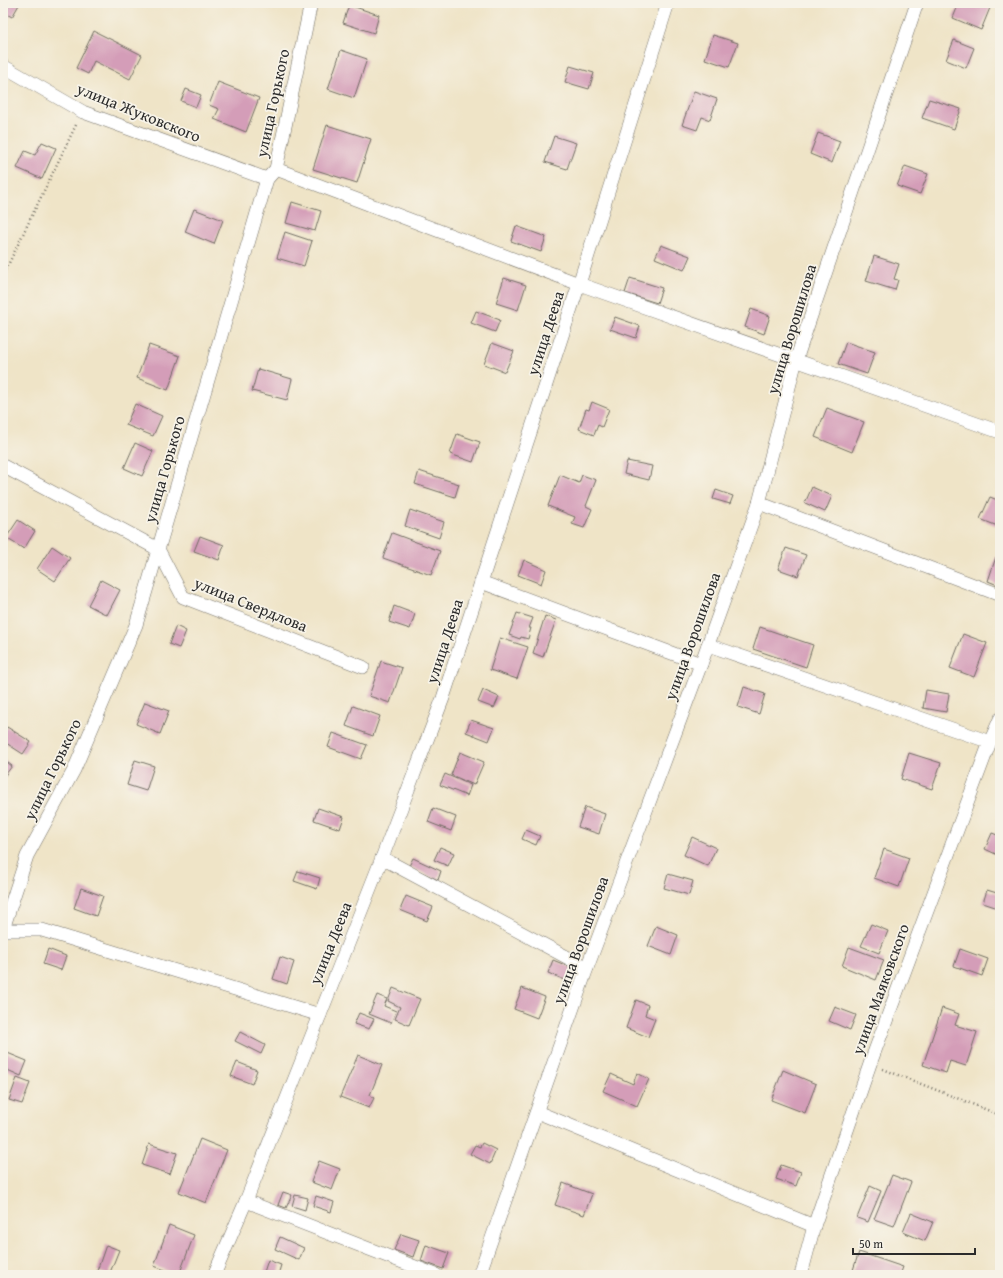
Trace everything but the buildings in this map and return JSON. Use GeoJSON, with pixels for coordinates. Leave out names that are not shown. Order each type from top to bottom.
{"type":"FeatureCollection","features":[{"type":"Feature","properties":{"kind":"street","name":"улица Горького"},"geometry":{"type":"LineString","coordinates":[[3,930],[27,856],[74,770],[136,625],[267,179],[276,168],[311,3]]}},
{"type":"Feature","properties":{"kind":"street","name":"улица Деева"},"geometry":{"type":"LineString","coordinates":[[214,1275],[246,1201],[320,1016],[444,698],[480,582],[579,284],[668,3]]}},
{"type":"Feature","properties":{"kind":"street","name":"улица Ворошилова"},"geometry":{"type":"LineString","coordinates":[[480,1273],[587,968],[708,645],[758,503],[796,360],[917,3]]}},
{"type":"Feature","properties":{"kind":"street","name":"улица Жуковского"},"geometry":{"type":"LineString","coordinates":[[3,66],[83,112],[267,179]]}},
{"type":"Feature","properties":{"kind":"street"},"geometry":{"type":"LineString","coordinates":[[276,168],[579,284],[1000,432]]}},
{"type":"Feature","properties":{"kind":"street"},"geometry":{"type":"LineString","coordinates":[[3,466],[158,549]]}},
{"type":"Feature","properties":{"kind":"street"},"geometry":{"type":"LineString","coordinates":[[758,503],[1000,595]]}},
{"type":"Feature","properties":{"kind":"street","name":"улица Свердлова"},"geometry":{"type":"LineString","coordinates":[[158,549],[183,597],[363,667]]}},
{"type":"Feature","properties":{"kind":"street"},"geometry":{"type":"LineString","coordinates":[[480,582],[701,664]]}},
{"type":"Feature","properties":{"kind":"street"},"geometry":{"type":"LineString","coordinates":[[708,645],[990,742]]}},
{"type":"Feature","properties":{"kind":"street","name":"улица Маяковского"},"geometry":{"type":"LineString","coordinates":[[801,1275],[814,1226],[870,1064],[990,742],[1000,719]]}},
{"type":"Feature","properties":{"kind":"street"},"geometry":{"type":"LineString","coordinates":[[382,858],[587,968]]}},
{"type":"Feature","properties":{"kind":"street"},"geometry":{"type":"LineString","coordinates":[[3,930],[42,930],[320,1016]]}},
{"type":"Feature","properties":{"kind":"street"},"geometry":{"type":"LineString","coordinates":[[537,1112],[814,1226]]}},
{"type":"Feature","properties":{"kind":"street"},"geometry":{"type":"LineString","coordinates":[[246,1201],[436,1275]]}},
{"type":"Feature","properties":{"kind":"lane"},"geometry":{"type":"LineString","coordinates":[[480,1273],[494,1275]]}},
{"type":"Feature","properties":{"kind":"path"},"geometry":{"type":"LineString","coordinates":[[3,273],[83,112]]}},
{"type":"Feature","properties":{"kind":"path"},"geometry":{"type":"LineString","coordinates":[[870,1064],[1000,1115]]}}]}
